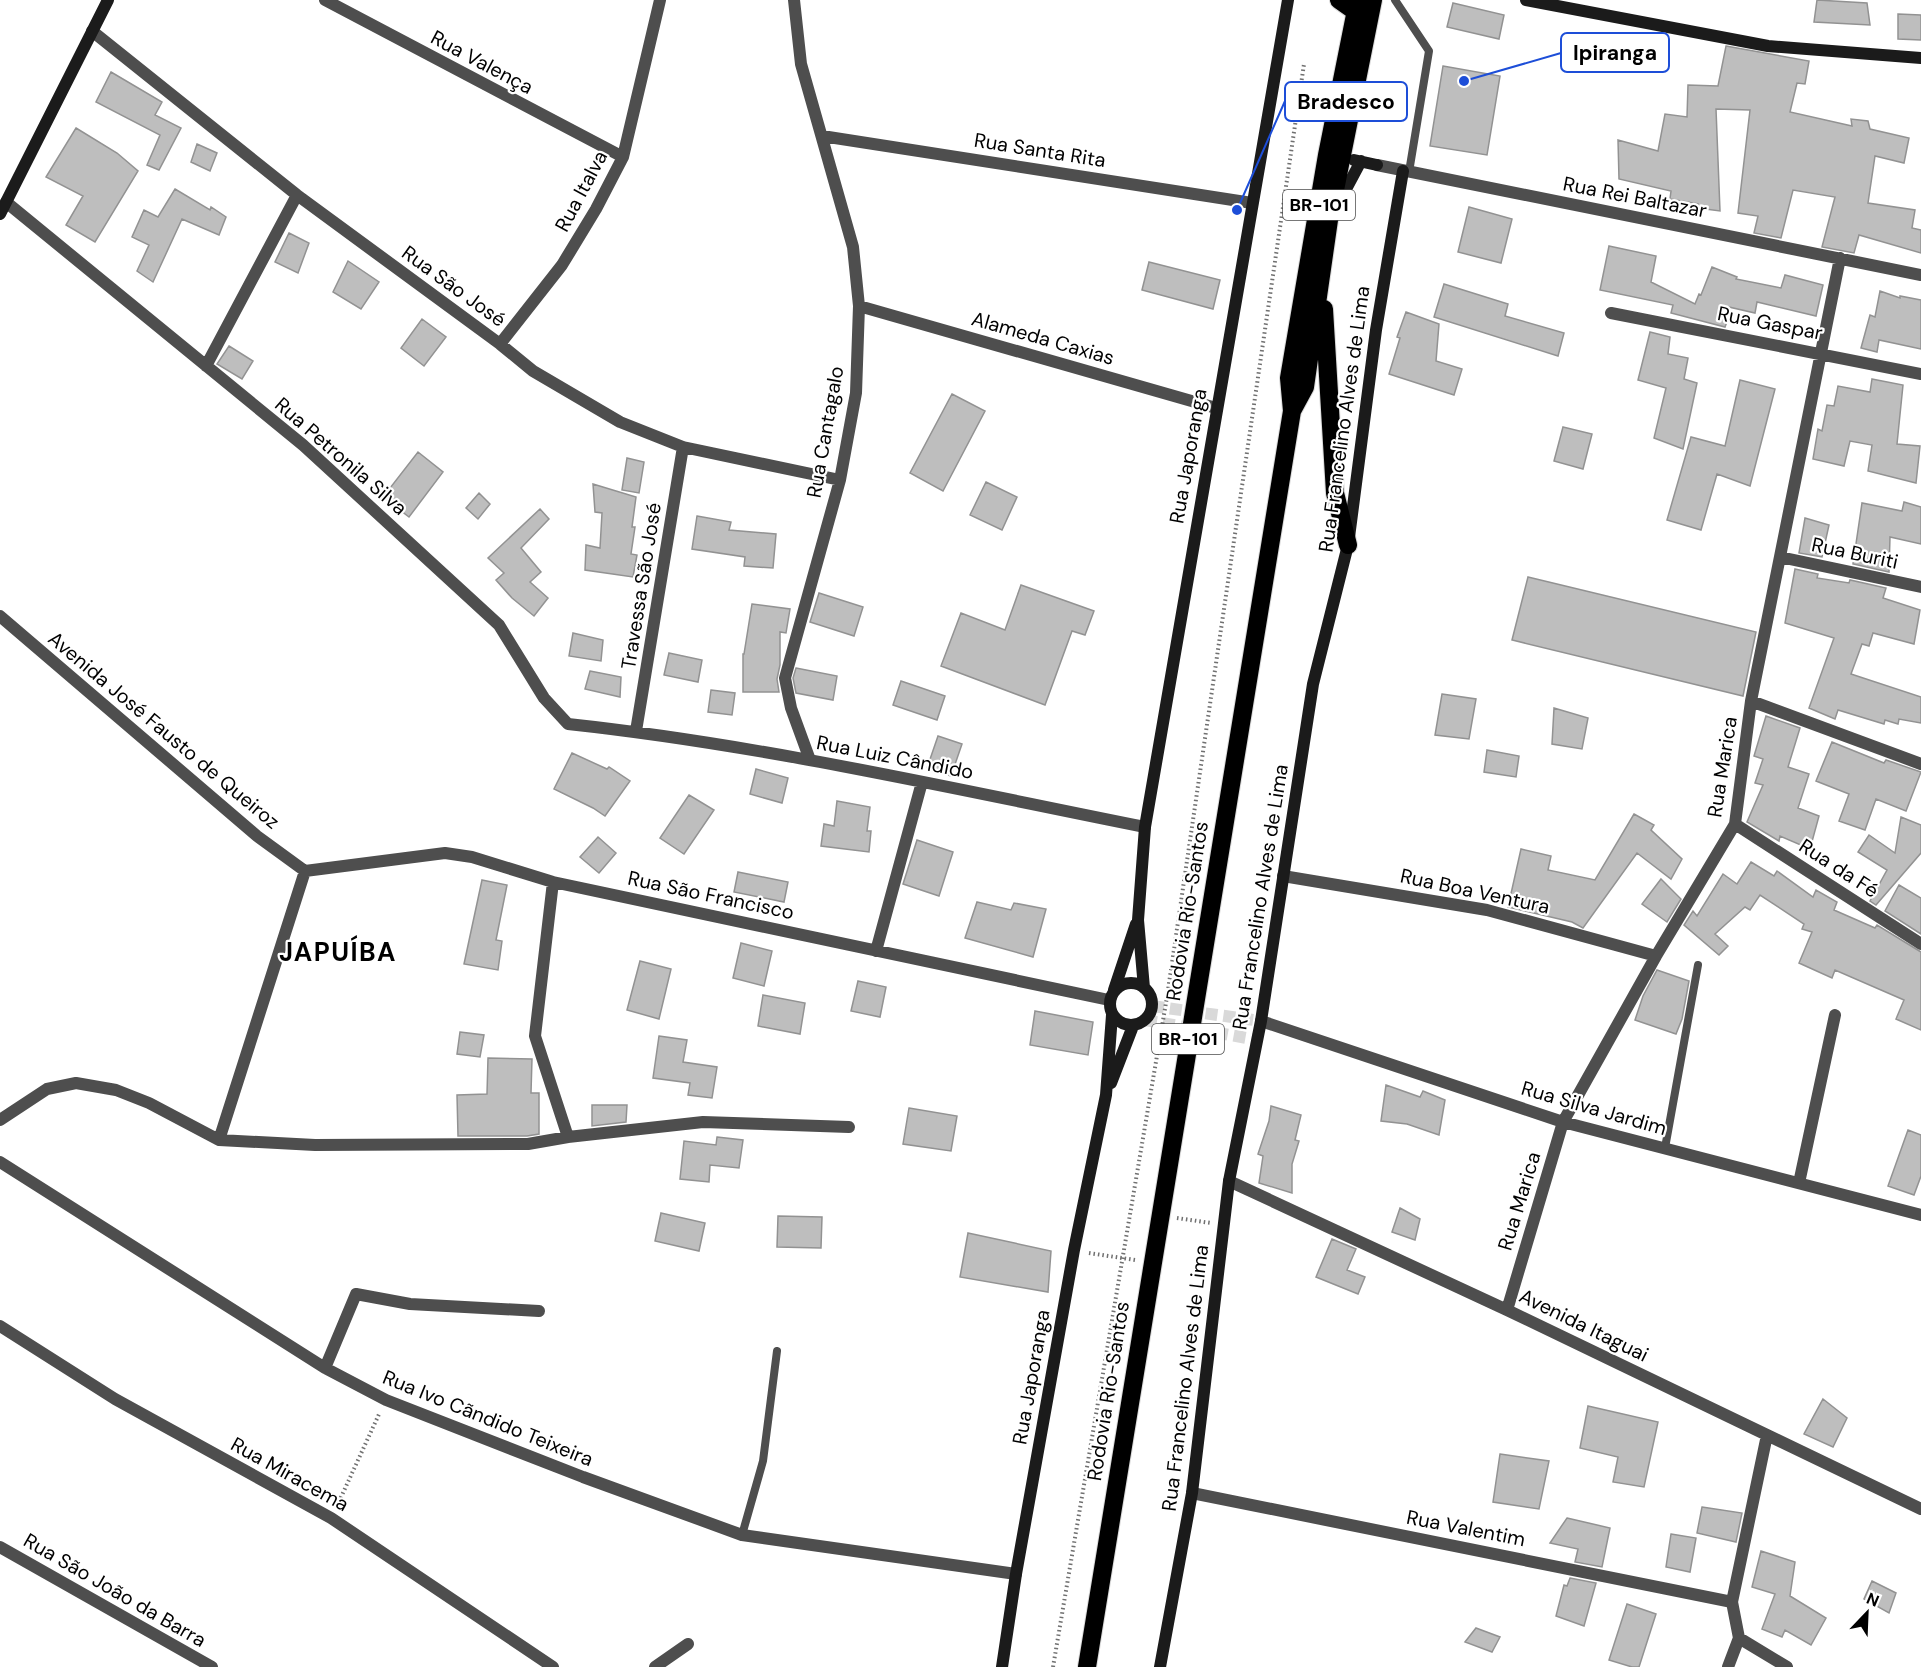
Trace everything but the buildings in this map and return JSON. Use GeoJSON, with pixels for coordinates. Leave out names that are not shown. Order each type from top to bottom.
{"type":"FeatureCollection","features":[{"type":"Feature","properties":{"kind":"highway"},"geometry":{"type":"LineString","coordinates":[[1339,0],[1357,6]]}},
{"type":"Feature","properties":{"kind":"highway","name":"Rodovia Rio-Santos"},"geometry":{"type":"LineString","coordinates":[[1292,411],[1305,387],[1329,220],[1373,0]]}},
{"type":"Feature","properties":{"kind":"highway","name":"Rodovia Rio-Santos"},"geometry":{"type":"LineString","coordinates":[[1087,1667],[1292,411],[1289,378],[1327,155],[1357,6]]}},
{"type":"Feature","properties":{"kind":"highway"},"geometry":{"type":"LineString","coordinates":[[1322,271],[1335,493],[1348,545]]}},
{"type":"Feature","properties":{"kind":"main road"},"geometry":{"type":"LineString","coordinates":[[0,214],[108,0]]}},
{"type":"Feature","properties":{"kind":"main road","name":"Rua Japoranga"},"geometry":{"type":"LineString","coordinates":[[1144,988],[1138,920],[1145,827],[1288,0]]}},
{"type":"Feature","properties":{"kind":"main road"},"geometry":{"type":"LineString","coordinates":[[1526,0],[1768,46],[1921,58]]}},
{"type":"Feature","properties":{"kind":"main road","name":"Rua Rei Baltazar"},"geometry":{"type":"LineString","coordinates":[[1341,158],[1377,165]]}},
{"type":"Feature","properties":{"kind":"main road"},"geometry":{"type":"LineString","coordinates":[[1329,220],[1361,161]]}},
{"type":"Feature","properties":{"kind":"main road","name":"Rua Francelino Alves de Lima"},"geometry":{"type":"LineString","coordinates":[[1160,1667],[1192,1493],[1229,1181],[1262,1021],[1313,684],[1348,545],[1376,330],[1406,171]]}},
{"type":"Feature","properties":{"kind":"main road","name":"Rua Japoranga"},"geometry":{"type":"LineString","coordinates":[[1112,995],[1138,920]]}},
{"type":"Feature","properties":{"kind":"main road"},"geometry":{"type":"LineString","coordinates":[[1125,983],[1144,988],[1152,999],[1151,1011],[1145,1020],[1133,1026],[1121,1023],[1112,1015],[1112,995],[1125,983]]}},
{"type":"Feature","properties":{"kind":"main road","name":"Rua Japoranga"},"geometry":{"type":"LineString","coordinates":[[1002,1667],[1016,1574],[1074,1250],[1106,1095],[1112,1015]]}},
{"type":"Feature","properties":{"kind":"main road","name":"Rua Japoranga"},"geometry":{"type":"LineString","coordinates":[[1106,1095],[1133,1026]]}},
{"type":"Feature","properties":{"kind":"street","name":"Rua Valença"},"geometry":{"type":"LineString","coordinates":[[325,0],[622,157]]}},
{"type":"Feature","properties":{"kind":"street","name":"Rua Italva"},"geometry":{"type":"LineString","coordinates":[[500,344],[562,265],[596,209],[622,157],[660,0]]}},
{"type":"Feature","properties":{"kind":"street","name":"Rua Cantagalo"},"geometry":{"type":"LineString","coordinates":[[794,0],[801,64],[853,247],[859,306],[856,393],[840,480],[785,678],[791,708],[810,760]]}},
{"type":"Feature","properties":{"kind":"street","name":"Rua São José"},"geometry":{"type":"LineString","coordinates":[[92,31],[297,195],[500,344],[533,371],[620,422],[683,447],[840,480]]}},
{"type":"Feature","properties":{"kind":"street","name":"Rua Santa Rita"},"geometry":{"type":"LineString","coordinates":[[822,136],[1252,203]]}},
{"type":"Feature","properties":{"kind":"street","name":"Rua Rei Baltazar"},"geometry":{"type":"LineString","coordinates":[[1377,165],[1921,275]]}},
{"type":"Feature","properties":{"kind":"street"},"geometry":{"type":"LineString","coordinates":[[206,366],[297,195]]}},
{"type":"Feature","properties":{"kind":"street","name":"Rua Petronila Silva"},"geometry":{"type":"LineString","coordinates":[[6,201],[303,445],[499,625],[544,698],[568,724],[636,731]]}},
{"type":"Feature","properties":{"kind":"street","name":"Rua Marica"},"geometry":{"type":"LineString","coordinates":[[1507,1310],[1563,1122],[1656,956],[1735,824],[1751,701],[1840,258]]}},
{"type":"Feature","properties":{"kind":"street","name":"Alameda Caxias"},"geometry":{"type":"LineString","coordinates":[[859,306],[1216,408]]}},
{"type":"Feature","properties":{"kind":"street","name":"Rua Gaspar"},"geometry":{"type":"LineString","coordinates":[[1611,313],[1921,374]]}},
{"type":"Feature","properties":{"kind":"street","name":"Travessa São José"},"geometry":{"type":"LineString","coordinates":[[636,731],[683,447]]}},
{"type":"Feature","properties":{"kind":"street","name":"Rua Buriti"},"geometry":{"type":"LineString","coordinates":[[1780,556],[1921,587]]}},
{"type":"Feature","properties":{"kind":"street","name":"Avenida José Fausto de Queiroz"},"geometry":{"type":"LineString","coordinates":[[0,616],[257,836],[305,871]]}},
{"type":"Feature","properties":{"kind":"street"},"geometry":{"type":"LineString","coordinates":[[1751,701],[1921,764]]}},
{"type":"Feature","properties":{"kind":"street","name":"Rua Luiz Cândido"},"geometry":{"type":"LineString","coordinates":[[636,731],[810,760],[1145,827]]}},
{"type":"Feature","properties":{"kind":"street"},"geometry":{"type":"LineString","coordinates":[[876,951],[922,782]]}},
{"type":"Feature","properties":{"kind":"street","name":"Rua da Fé"},"geometry":{"type":"LineString","coordinates":[[1735,824],[1921,944]]}},
{"type":"Feature","properties":{"kind":"street","name":"Rua São Francisco"},"geometry":{"type":"LineString","coordinates":[[305,871],[446,853],[472,858],[553,882],[876,951],[1112,995]]}},
{"type":"Feature","properties":{"kind":"street"},"geometry":{"type":"LineString","coordinates":[[219,1140],[305,871]]}},
{"type":"Feature","properties":{"kind":"street","name":"Rua Boa Ventura"},"geometry":{"type":"LineString","coordinates":[[1283,876],[1487,910],[1656,956]]}},
{"type":"Feature","properties":{"kind":"street"},"geometry":{"type":"LineString","coordinates":[[553,882],[535,1036],[568,1137]]}},
{"type":"Feature","properties":{"kind":"street"},"geometry":{"type":"LineString","coordinates":[[1799,1183],[1835,1015]]}},
{"type":"Feature","properties":{"kind":"street","name":"Rua Silva Jardim"},"geometry":{"type":"LineString","coordinates":[[1262,1021],[1563,1122],[1921,1215]]}},
{"type":"Feature","properties":{"kind":"street"},"geometry":{"type":"LineString","coordinates":[[0,1120],[47,1089],[76,1083],[116,1090],[149,1103],[219,1140],[315,1146],[528,1144],[568,1137],[703,1122],[849,1127]]}},
{"type":"Feature","properties":{"kind":"street","name":"Rua Ivo Cãndido Teixeira"},"geometry":{"type":"LineString","coordinates":[[0,1162],[325,1368],[386,1400],[583,1477],[742,1535],[1016,1574]]}},
{"type":"Feature","properties":{"kind":"street","name":"Avenida Itaguai"},"geometry":{"type":"LineString","coordinates":[[1229,1181],[1507,1310],[1921,1509]]}},
{"type":"Feature","properties":{"kind":"street"},"geometry":{"type":"LineString","coordinates":[[325,1368],[356,1294],[411,1304],[539,1311]]}},
{"type":"Feature","properties":{"kind":"street","name":"Rua Miracema"},"geometry":{"type":"LineString","coordinates":[[0,1326],[115,1399],[331,1518],[553,1667]]}},
{"type":"Feature","properties":{"kind":"street"},"geometry":{"type":"LineString","coordinates":[[1728,1667],[1739,1638],[1732,1602],[1767,1435]]}},
{"type":"Feature","properties":{"kind":"street","name":"Rua Valentim"},"geometry":{"type":"LineString","coordinates":[[1192,1493],[1732,1602]]}},
{"type":"Feature","properties":{"kind":"street","name":"Rua São João da Barra"},"geometry":{"type":"LineString","coordinates":[[0,1547],[212,1667]]}},
{"type":"Feature","properties":{"kind":"street"},"geometry":{"type":"LineString","coordinates":[[1739,1638],[1787,1667]]}},
{"type":"Feature","properties":{"kind":"street"},"geometry":{"type":"LineString","coordinates":[[655,1667],[688,1644]]}},
{"type":"Feature","properties":{"kind":"lane"},"geometry":{"type":"LineString","coordinates":[[1395,0],[1429,51],[1406,171]]}},
{"type":"Feature","properties":{"kind":"lane"},"geometry":{"type":"LineString","coordinates":[[1665,1148],[1698,965]]}},
{"type":"Feature","properties":{"kind":"lane"},"geometry":{"type":"LineString","coordinates":[[742,1535],[763,1461],[777,1351]]}},
{"type":"Feature","properties":{"kind":"path"},"geometry":{"type":"LineString","coordinates":[[1053,1667],[1167,997],[1304,64]]}},
{"type":"Feature","properties":{"kind":"path"},"geometry":{"type":"LineString","coordinates":[[1159,1215],[1205,1222]]}},
{"type":"Feature","properties":{"kind":"path"},"geometry":{"type":"LineString","coordinates":[[1074,1250],[1152,1262]]}},
{"type":"Feature","properties":{"kind":"path"},"geometry":{"type":"LineString","coordinates":[[331,1518],[386,1400]]}},
{"type":"Feature","properties":{"kind":"tunnel"},"geometry":{"type":"LineString","coordinates":[[1152,1006],[1261,1021]]}},
{"type":"Feature","properties":{"kind":"tunnel"},"geometry":{"type":"LineString","coordinates":[[1145,1020],[1258,1040]]}},
{"type":"Feature","properties":{"kind":"place","name":"Ipiranga"},"geometry":{"type":"Point","coordinates":[1464,81]}},
{"type":"Feature","properties":{"kind":"place","name":"Bradesco"},"geometry":{"type":"Point","coordinates":[1237,210]}},
{"type":"Feature","properties":{"kind":"district","name":"JAPUÍBA"},"geometry":{"type":"Point","coordinates":[338,952]}}]}
